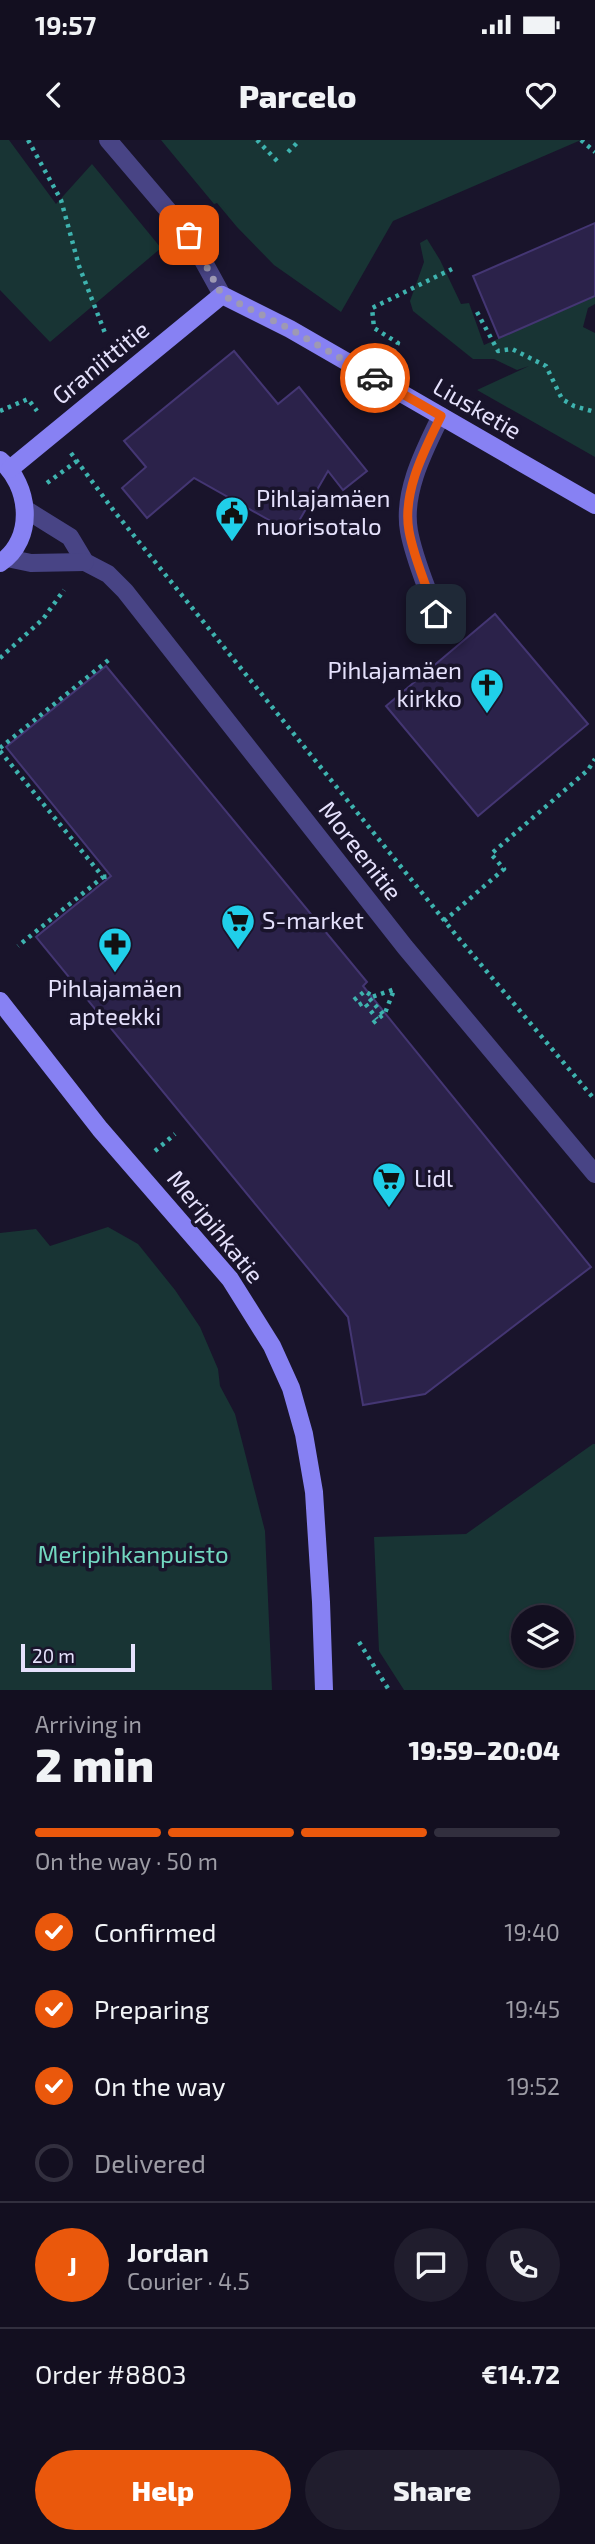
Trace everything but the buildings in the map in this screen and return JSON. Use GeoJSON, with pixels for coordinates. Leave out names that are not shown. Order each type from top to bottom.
{"type":"FeatureCollection","features":[{"type":"Feature","properties":{"kind":"main road","name":"Liusketie"},"geometry":{"type":"LineString","coordinates":[[222,295],[290,329],[595,505]]}},
{"type":"Feature","properties":{"kind":"main road","name":"Graniittitie"},"geometry":{"type":"LineString","coordinates":[[5,464],[222,295]]}},
{"type":"Feature","properties":{"kind":"main road"},"geometry":{"type":"LineString","coordinates":[[4,561],[16,547],[24,528],[25,504],[5,464]]}},
{"type":"Feature","properties":{"kind":"main road","name":"Meripihkatie"},"geometry":{"type":"LineString","coordinates":[[0,1001],[100,1129],[230,1279],[272,1346],[291,1388],[304,1434],[314,1492],[324,1690]]}},
{"type":"Feature","properties":{"kind":"street"},"geometry":{"type":"LineString","coordinates":[[108,140],[189,235],[222,295]]}},
{"type":"Feature","properties":{"kind":"street"},"geometry":{"type":"LineString","coordinates":[[436,614],[408,529],[410,494],[425,449],[441,416]]}},
{"type":"Feature","properties":{"kind":"street","name":"Moreenitie"},"geometry":{"type":"LineString","coordinates":[[25,504],[70,537],[85,562],[108,574],[125,591],[420,966],[595,1174]]}},
{"type":"Feature","properties":{"kind":"street"},"geometry":{"type":"LineString","coordinates":[[4,561],[85,562]]}},
{"type":"Feature","properties":{"kind":"path"},"geometry":{"type":"LineString","coordinates":[[28,140],[61,200],[79,266],[105,333]]}},
{"type":"Feature","properties":{"kind":"path"},"geometry":{"type":"LineString","coordinates":[[257,140],[279,163]]}},
{"type":"Feature","properties":{"kind":"path"},"geometry":{"type":"LineString","coordinates":[[288,152],[300,140]]}},
{"type":"Feature","properties":{"kind":"path"},"geometry":{"type":"LineString","coordinates":[[581,140],[595,152]]}},
{"type":"Feature","properties":{"kind":"path"},"geometry":{"type":"LineString","coordinates":[[393,352],[398,343],[374,328],[372,308],[452,269]]}},
{"type":"Feature","properties":{"kind":"path"},"geometry":{"type":"LineString","coordinates":[[477,312],[498,351],[512,349],[546,366],[562,399],[574,407],[595,412]]}},
{"type":"Feature","properties":{"kind":"path"},"geometry":{"type":"LineString","coordinates":[[0,411],[27,400]]}},
{"type":"Feature","properties":{"kind":"path"},"geometry":{"type":"LineString","coordinates":[[25,504],[77,461],[114,511],[444,921],[595,1100]]}},
{"type":"Feature","properties":{"kind":"path"},"geometry":{"type":"LineString","coordinates":[[0,657],[43,619],[85,562]]}},
{"type":"Feature","properties":{"kind":"path"},"geometry":{"type":"LineString","coordinates":[[103,877],[0,749],[111,658]]}},
{"type":"Feature","properties":{"kind":"path"},"geometry":{"type":"LineString","coordinates":[[444,921],[504,869],[491,854],[588,770],[595,758]]}},
{"type":"Feature","properties":{"kind":"path"},"geometry":{"type":"LineString","coordinates":[[18,946],[103,877],[111,876]]}},
{"type":"Feature","properties":{"kind":"path"},"geometry":{"type":"LineString","coordinates":[[359,1005],[364,1002],[375,1021],[383,1014],[394,989],[372,996]]}},
{"type":"Feature","properties":{"kind":"path"},"geometry":{"type":"LineString","coordinates":[[354,1000],[365,991],[372,996]]}},
{"type":"Feature","properties":{"kind":"path"},"geometry":{"type":"LineString","coordinates":[[372,996],[369,998],[383,1014]]}},
{"type":"Feature","properties":{"kind":"path"},"geometry":{"type":"LineString","coordinates":[[155,1151],[175,1134]]}},
{"type":"Feature","properties":{"kind":"path"},"geometry":{"type":"LineString","coordinates":[[359,1642],[389,1690]]}},
{"type":"Feature","properties":{"kind":"green space"},"geometry":{"type":"Polygon","coordinates":[[[0,140],[9,140],[56,204],[92,164],[161,248],[50,342],[0,290],[0,140]]]}},
{"type":"Feature","properties":{"kind":"green space"},"geometry":{"type":"Polygon","coordinates":[[[161,140],[581,140],[393,221],[341,312],[274,265],[217,203],[214,204],[161,140]]]}},
{"type":"Feature","properties":{"kind":"green space"},"geometry":{"type":"Polygon","coordinates":[[[427,239],[461,304],[469,303],[484,345],[595,296],[595,304],[588,308],[583,327],[595,333],[595,457],[477,390],[529,366],[517,370],[494,359],[473,359],[413,311],[410,301],[424,262],[420,243],[427,239]]]}},
{"type":"Feature","properties":{"kind":"green space","name":"Meripihkanpuisto"},"geometry":{"type":"Polygon","coordinates":[[[108,1227],[138,1244],[175,1290],[200,1327],[218,1369],[220,1386],[235,1414],[265,1531],[272,1690],[0,1690],[0,1233],[36,1229],[50,1246],[108,1227]]]}},
{"type":"Feature","properties":{"kind":"green space"},"geometry":{"type":"Polygon","coordinates":[[[595,1444],[595,1690],[404,1690],[379,1651],[374,1537],[466,1534],[595,1444]]]}},
{"type":"Feature","properties":{"kind":"way so far"},"geometry":{"type":"LineString","coordinates":[[189,235],[222,295],[290,329],[375,378]]}},
{"type":"Feature","properties":{"kind":"place","name":"Pihlajamäen nuorisotalo"},"geometry":{"type":"Point","coordinates":[232,543]}},
{"type":"Feature","properties":{"kind":"place","name":"Pihlajamäen kirkko"},"geometry":{"type":"Point","coordinates":[487,715]}},
{"type":"Feature","properties":{"kind":"place","name":"S-market"},"geometry":{"type":"Point","coordinates":[238,951]}},
{"type":"Feature","properties":{"kind":"place","name":"Pihlajamäen apteekki"},"geometry":{"type":"Point","coordinates":[115,974]}},
{"type":"Feature","properties":{"kind":"place","name":"Lidl"},"geometry":{"type":"Point","coordinates":[389,1209]}},
{"type":"Feature","properties":{"kind":"route"},"geometry":{"type":"LineString","coordinates":[[375,378],[441,416],[425,449],[410,494],[408,529],[436,614]]}}]}
